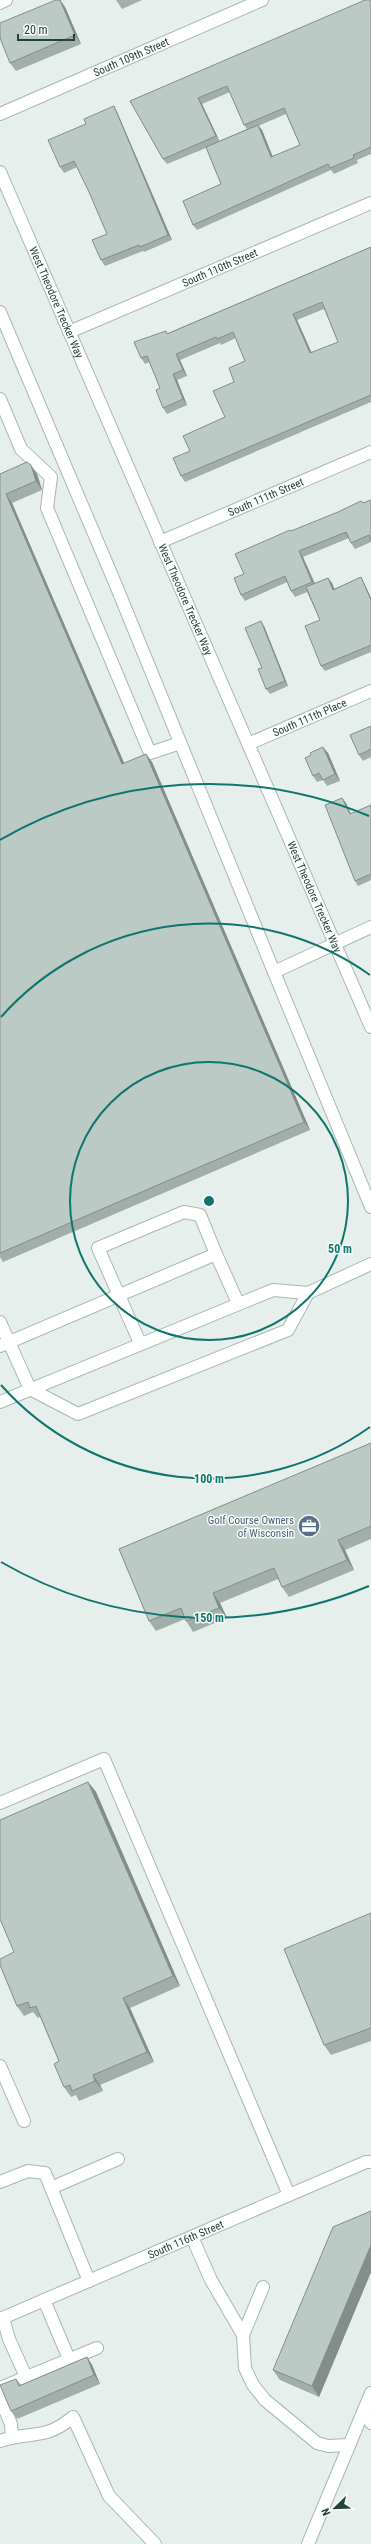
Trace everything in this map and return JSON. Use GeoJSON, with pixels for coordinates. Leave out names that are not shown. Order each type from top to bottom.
{"type":"FeatureCollection","features":[{"type":"Feature","properties":{"kind":"street"},"geometry":{"type":"LineString","coordinates":[[0,3],[6,0]]}},
{"type":"Feature","properties":{"kind":"street","name":"South 109th Street"},"geometry":{"type":"LineString","coordinates":[[0,114],[262,0]]}},
{"type":"Feature","properties":{"kind":"street","name":"West Theodore Trecker Way"},"geometry":{"type":"LineString","coordinates":[[0,172],[371,1027]]}},
{"type":"Feature","properties":{"kind":"street","name":"South 110th Street"},"geometry":{"type":"LineString","coordinates":[[70,332],[371,203]]}},
{"type":"Feature","properties":{"kind":"street"},"geometry":{"type":"LineString","coordinates":[[0,312],[67,470],[371,1207]]}},
{"type":"Feature","properties":{"kind":"street"},"geometry":{"type":"LineString","coordinates":[[0,399],[21,449],[51,477]]}},
{"type":"Feature","properties":{"kind":"street","name":"South 111th Street"},"geometry":{"type":"LineString","coordinates":[[160,542],[371,452]]}},
{"type":"Feature","properties":{"kind":"street"},"geometry":{"type":"LineString","coordinates":[[51,477],[67,470]]}},
{"type":"Feature","properties":{"kind":"street"},"geometry":{"type":"LineString","coordinates":[[51,477],[47,508],[150,753],[180,743]]}},
{"type":"Feature","properties":{"kind":"street","name":"South 111th Place"},"geometry":{"type":"LineString","coordinates":[[248,744],[371,691]]}},
{"type":"Feature","properties":{"kind":"street"},"geometry":{"type":"LineString","coordinates":[[274,972],[371,927]]}},
{"type":"Feature","properties":{"kind":"street"},"geometry":{"type":"LineString","coordinates":[[140,1343],[98,1248],[184,1212],[200,1215],[238,1303]]}},
{"type":"Feature","properties":{"kind":"street"},"geometry":{"type":"LineString","coordinates":[[5,1344],[216,1254]]}},
{"type":"Feature","properties":{"kind":"street"},"geometry":{"type":"LineString","coordinates":[[0,1402],[140,1343],[272,1290],[308,1294],[371,1264]]}},
{"type":"Feature","properties":{"kind":"street"},"geometry":{"type":"LineString","coordinates":[[0,1322],[5,1344],[30,1389],[78,1414],[288,1330],[308,1294]]}},
{"type":"Feature","properties":{"kind":"street"},"geometry":{"type":"LineString","coordinates":[[0,1804],[104,1759],[289,2195]]}},
{"type":"Feature","properties":{"kind":"street"},"geometry":{"type":"LineString","coordinates":[[0,2066],[24,2121]]}},
{"type":"Feature","properties":{"kind":"street"},"geometry":{"type":"LineString","coordinates":[[50,2188],[118,2160]]}},
{"type":"Feature","properties":{"kind":"street","name":"South 116th Street"},"geometry":{"type":"LineString","coordinates":[[1,2318],[366,2162],[371,2162]]}},
{"type":"Feature","properties":{"kind":"street"},"geometry":{"type":"LineString","coordinates":[[0,2182],[28,2171],[45,2173],[89,2281]]}},
{"type":"Feature","properties":{"kind":"street"},"geometry":{"type":"LineString","coordinates":[[192,2237],[212,2280],[243,2335]]}},
{"type":"Feature","properties":{"kind":"street"},"geometry":{"type":"LineString","coordinates":[[263,2287],[243,2335],[244,2368],[253,2385],[265,2400],[317,2442],[328,2446],[349,2445]]}},
{"type":"Feature","properties":{"kind":"street"},"geometry":{"type":"LineString","coordinates":[[44,2300],[69,2359]]}},
{"type":"Feature","properties":{"kind":"street"},"geometry":{"type":"LineString","coordinates":[[1,2318],[26,2378]]}},
{"type":"Feature","properties":{"kind":"street"},"geometry":{"type":"LineString","coordinates":[[0,2388],[97,2348]]}},
{"type":"Feature","properties":{"kind":"street"},"geometry":{"type":"LineString","coordinates":[[308,2544],[371,2393]]}},
{"type":"Feature","properties":{"kind":"street"},"geometry":{"type":"LineString","coordinates":[[0,2398],[11,2424],[12,2437]]}},
{"type":"Feature","properties":{"kind":"street"},"geometry":{"type":"LineString","coordinates":[[364,2410],[371,2423]]}},
{"type":"Feature","properties":{"kind":"street"},"geometry":{"type":"LineString","coordinates":[[0,2441],[12,2437],[48,2433],[62,2426],[73,2417],[109,2496],[155,2544]]}},
{"type":"Feature","properties":{"kind":"building"},"geometry":{"type":"Polygon","coordinates":[[[56,0],[60,0],[75,35],[10,63],[0,38],[0,23],[56,0]]]}},
{"type":"Feature","properties":{"kind":"building"},"geometry":{"type":"Polygon","coordinates":[[[365,0],[371,0],[371,147],[353,155],[354,158],[330,168],[328,164],[193,225],[183,201],[221,184],[206,147],[258,125],[271,157],[300,145],[284,108],[244,125],[227,86],[198,98],[216,136],[163,159],[130,101],[365,0]]]}},
{"type":"Feature","properties":{"kind":"building"},"geometry":{"type":"Polygon","coordinates":[[[114,106],[168,235],[140,247],[139,245],[101,260],[92,240],[107,234],[89,192],[74,161],[60,167],[48,140],[86,124],[84,119],[114,106]]]}},
{"type":"Feature","properties":{"kind":"building"},"geometry":{"type":"Polygon","coordinates":[[[371,247],[371,395],[181,476],[173,458],[190,451],[183,436],[225,417],[213,391],[234,382],[229,368],[245,361],[233,332],[217,339],[216,337],[176,354],[183,370],[173,374],[183,399],[163,408],[156,390],[160,388],[147,356],[141,358],[134,342],[166,331],[167,334],[371,247]],[[322,302],[293,314],[310,353],[338,342],[322,302]]]}},
{"type":"Feature","properties":{"kind":"building"},"geometry":{"type":"Polygon","coordinates":[[[27,462],[31,465],[36,481],[6,494],[122,764],[146,754],[304,1122],[0,1253],[0,474],[27,462]]]}},
{"type":"Feature","properties":{"kind":"building"},"geometry":{"type":"Polygon","coordinates":[[[371,500],[371,540],[369,535],[351,543],[346,532],[299,551],[312,582],[291,591],[285,576],[241,595],[234,578],[244,574],[235,554],[290,530],[291,531],[338,512],[361,501],[363,503],[371,500]]]}},
{"type":"Feature","properties":{"kind":"building"},"geometry":{"type":"Polygon","coordinates":[[[361,577],[371,600],[371,645],[321,666],[305,626],[320,620],[306,587],[328,578],[333,590],[361,577]]]}},
{"type":"Feature","properties":{"kind":"building"},"geometry":{"type":"Polygon","coordinates":[[[261,621],[285,681],[266,689],[258,669],[262,668],[245,628],[261,621]]]}},
{"type":"Feature","properties":{"kind":"building"},"geometry":{"type":"Polygon","coordinates":[[[371,726],[371,749],[359,755],[350,735],[371,726]]]}},
{"type":"Feature","properties":{"kind":"building"},"geometry":{"type":"Polygon","coordinates":[[[323,747],[335,774],[323,780],[319,773],[313,776],[305,758],[311,755],[310,753],[323,747]]]}},
{"type":"Feature","properties":{"kind":"building"},"geometry":{"type":"Polygon","coordinates":[[[342,798],[350,814],[371,805],[371,874],[355,881],[325,805],[342,798]]]}},
{"type":"Feature","properties":{"kind":"building"},"geometry":{"type":"Polygon","coordinates":[[[371,1443],[371,1526],[338,1540],[347,1560],[282,1587],[274,1568],[213,1593],[219,1608],[186,1621],[181,1608],[149,1621],[119,1549],[371,1443]]]}},
{"type":"Feature","properties":{"kind":"building"},"geometry":{"type":"Polygon","coordinates":[[[88,1782],[173,1976],[123,1998],[147,2052],[93,2075],[95,2081],[72,2091],[70,2085],[64,2087],[54,2064],[59,2061],[36,2006],[30,2008],[28,2002],[17,2006],[0,1965],[0,1959],[14,1952],[0,1919],[0,1820],[88,1782]]]}},
{"type":"Feature","properties":{"kind":"building"},"geometry":{"type":"Polygon","coordinates":[[[371,1913],[371,2028],[324,2045],[284,1949],[371,1913]]]}},
{"type":"Feature","properties":{"kind":"building"},"geometry":{"type":"Polygon","coordinates":[[[371,2211],[371,2245],[312,2386],[273,2370],[333,2227],[371,2211]]]}},
{"type":"Feature","properties":{"kind":"building"},"geometry":{"type":"Polygon","coordinates":[[[87,2357],[94,2375],[11,2411],[0,2385],[16,2379],[19,2386],[87,2357]]]}},
{"type":"Feature","properties":{"kind":"place","name":"Golf Course Owners of Wisconsin"},"geometry":{"type":"Point","coordinates":[309,1526]}}]}
